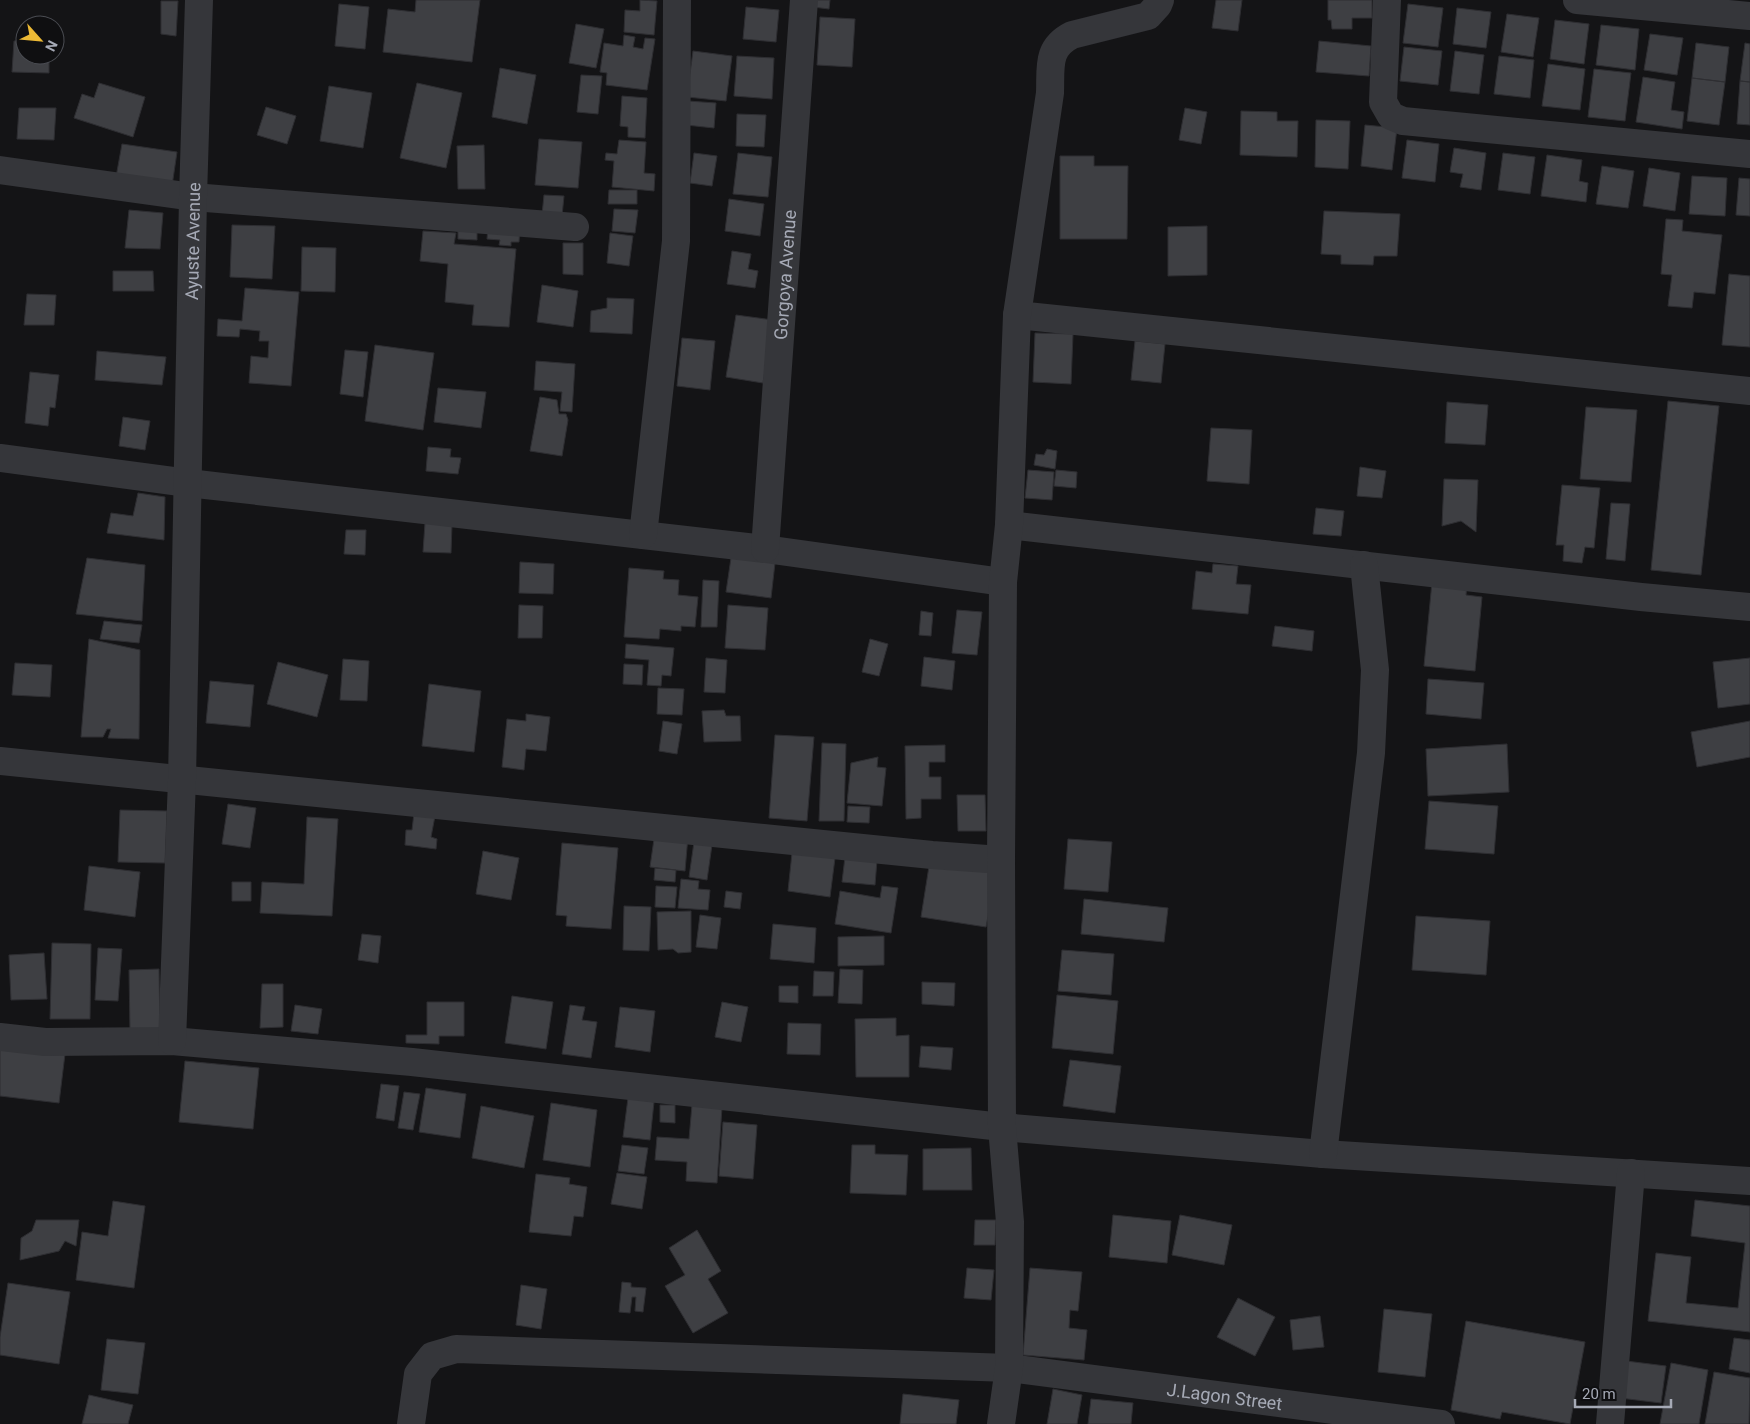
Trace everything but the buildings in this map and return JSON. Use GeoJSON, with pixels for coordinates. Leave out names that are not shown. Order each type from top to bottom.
{"type":"FeatureCollection","features":[{"type":"Feature","properties":{"kind":"street","name":"Ayuste Avenue"},"geometry":{"type":"LineString","coordinates":[[172,1042],[182,780],[193,197],[199,0]]}},
{"type":"Feature","properties":{"kind":"street"},"geometry":{"type":"LineString","coordinates":[[642,535],[676,241],[677,0]]}},
{"type":"Feature","properties":{"kind":"street","name":"Gorgoya Avenue"},"geometry":{"type":"LineString","coordinates":[[766,549],[804,0]]}},
{"type":"Feature","properties":{"kind":"street"},"geometry":{"type":"LineString","coordinates":[[1001,1424],[1008,1368],[1010,1222],[1002,1127],[1003,582],[1009,525],[1017,315],[1050,93],[1051,61],[1056,47],[1064,39],[1072,35],[1148,16],[1160,0]]}},
{"type":"Feature","properties":{"kind":"street"},"geometry":{"type":"LineString","coordinates":[[1388,0],[1383,102],[1391,116],[1403,121],[1750,154]]}},
{"type":"Feature","properties":{"kind":"street"},"geometry":{"type":"LineString","coordinates":[[1577,0],[1750,16]]}},
{"type":"Feature","properties":{"kind":"street"},"geometry":{"type":"LineString","coordinates":[[0,170],[193,197],[575,227]]}},
{"type":"Feature","properties":{"kind":"street"},"geometry":{"type":"LineString","coordinates":[[1017,315],[1750,391]]}},
{"type":"Feature","properties":{"kind":"street"},"geometry":{"type":"LineString","coordinates":[[0,458],[188,484],[766,549],[1003,582]]}},
{"type":"Feature","properties":{"kind":"street"},"geometry":{"type":"LineString","coordinates":[[1009,525],[1640,597],[1750,607]]}},
{"type":"Feature","properties":{"kind":"street"},"geometry":{"type":"LineString","coordinates":[[1323,1154],[1372,744],[1375,670],[1364,566]]}},
{"type":"Feature","properties":{"kind":"street"},"geometry":{"type":"LineString","coordinates":[[0,761],[912,853],[1001,860]]}},
{"type":"Feature","properties":{"kind":"street"},"geometry":{"type":"LineString","coordinates":[[0,1037],[45,1042],[172,1042],[412,1062],[1002,1127],[1323,1154],[1750,1181]]}},
{"type":"Feature","properties":{"kind":"street"},"geometry":{"type":"LineString","coordinates":[[1610,1424],[1632,1173]]}},
{"type":"Feature","properties":{"kind":"street","name":"J.Lagon Street"},"geometry":{"type":"LineString","coordinates":[[411,1424],[418,1374],[432,1356],[456,1349],[1008,1368],[1441,1424]]}}]}
